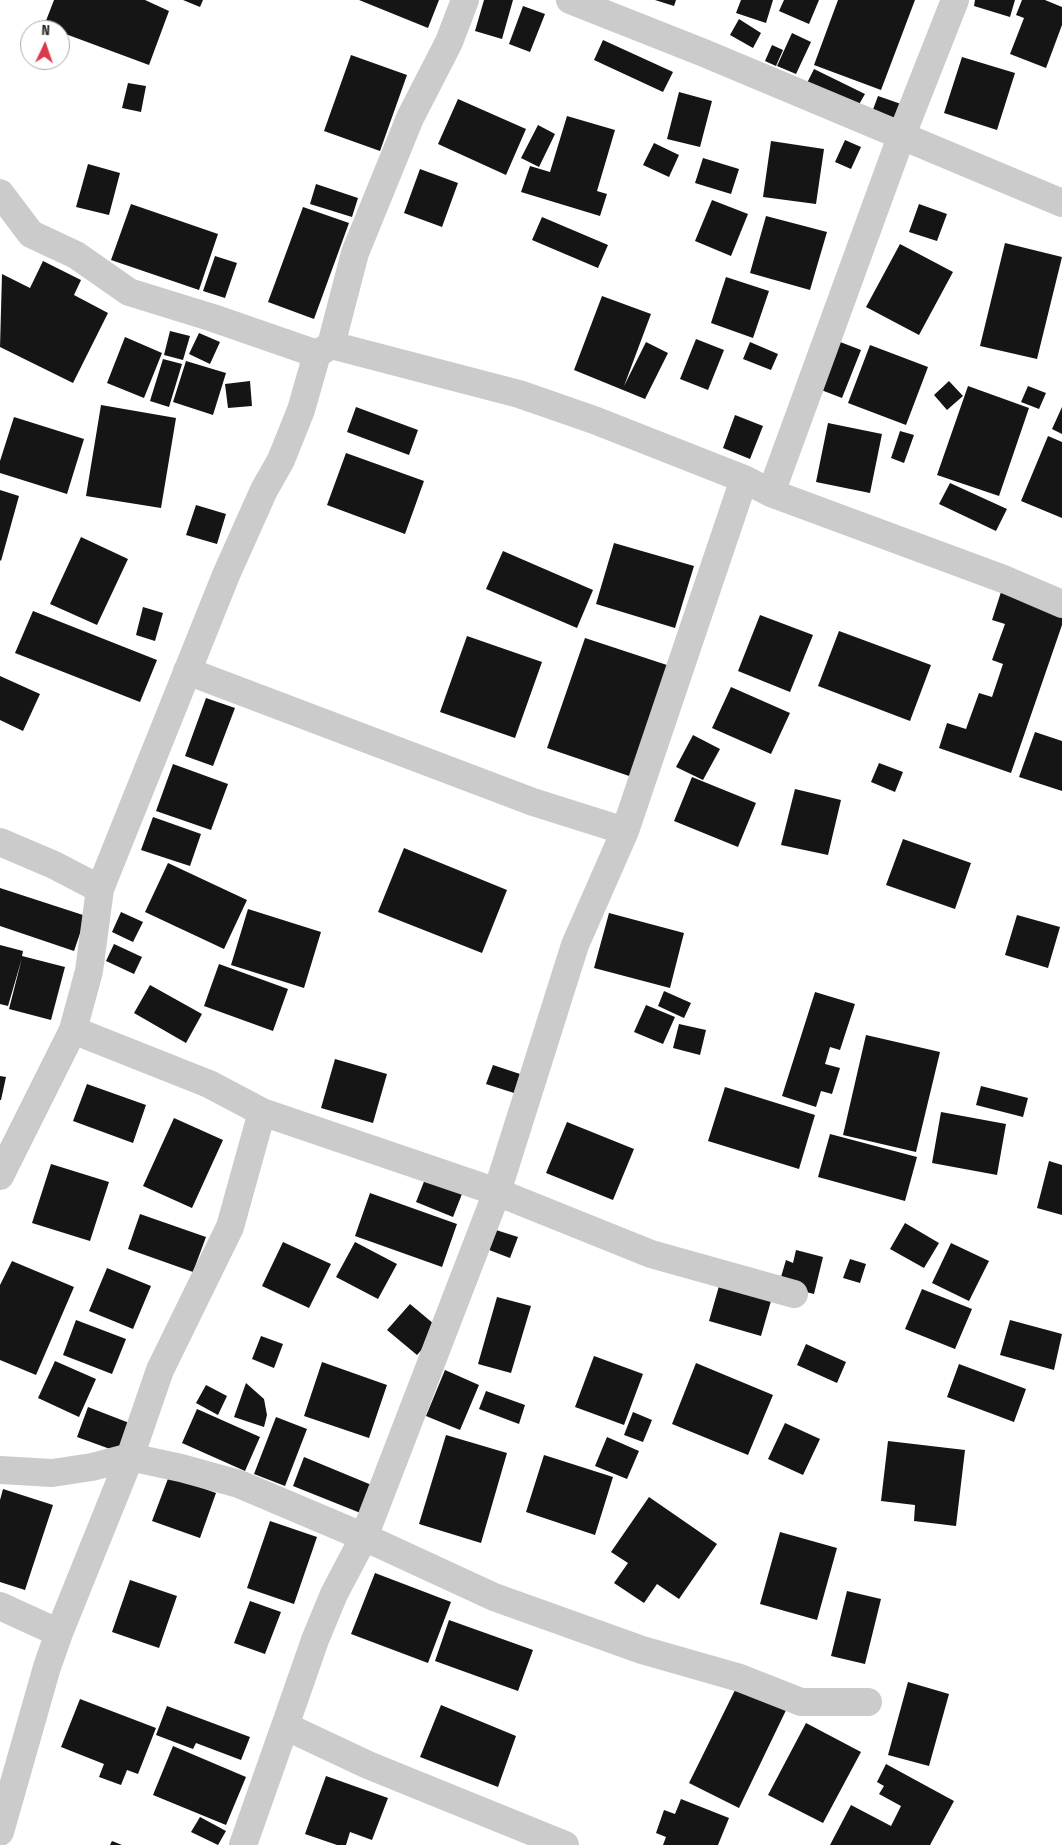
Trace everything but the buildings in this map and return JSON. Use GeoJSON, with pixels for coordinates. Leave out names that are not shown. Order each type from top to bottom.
{"type":"FeatureCollection","features":[{"type":"Feature","properties":{"kind":"street"},"geometry":{"type":"LineString","coordinates":[[0,1176],[73,1030],[89,971],[100,889],[226,575],[264,490],[281,460],[324,350],[355,253],[410,118],[449,42],[465,0]]}},
{"type":"Feature","properties":{"kind":"street"},"geometry":{"type":"LineString","coordinates":[[570,0],[704,53],[1062,203]]}},
{"type":"Feature","properties":{"kind":"street"},"geometry":{"type":"LineString","coordinates":[[771,493],[901,137],[955,0]]}},
{"type":"Feature","properties":{"kind":"street"},"geometry":{"type":"LineString","coordinates":[[0,193],[31,234],[76,255],[129,292],[324,350],[519,394],[594,420],[744,479],[771,493],[1006,580],[1062,604]]}},
{"type":"Feature","properties":{"kind":"street"},"geometry":{"type":"LineString","coordinates":[[243,1845],[315,1640],[334,1594],[364,1537],[496,1192],[575,945],[625,831],[744,479]]}},
{"type":"Feature","properties":{"kind":"street"},"geometry":{"type":"LineString","coordinates":[[187,671],[533,802],[625,831]]}},
{"type":"Feature","properties":{"kind":"street"},"geometry":{"type":"LineString","coordinates":[[0,842],[54,865],[100,889]]}},
{"type":"Feature","properties":{"kind":"street"},"geometry":{"type":"LineString","coordinates":[[73,1030],[208,1084],[262,1112],[496,1192],[651,1254],[794,1294]]}},
{"type":"Feature","properties":{"kind":"street"},"geometry":{"type":"LineString","coordinates":[[0,1832],[47,1667],[59,1634],[130,1457],[160,1370],[230,1227],[262,1112]]}},
{"type":"Feature","properties":{"kind":"street"},"geometry":{"type":"LineString","coordinates":[[0,1470],[52,1473],[92,1467],[130,1457],[181,1468],[239,1484],[364,1537],[494,1597],[642,1650],[740,1678],[800,1702],[868,1702]]}},
{"type":"Feature","properties":{"kind":"street"},"geometry":{"type":"LineString","coordinates":[[0,1606],[59,1634]]}},
{"type":"Feature","properties":{"kind":"street"},"geometry":{"type":"LineString","coordinates":[[285,1726],[368,1765],[565,1845]]}}]}
